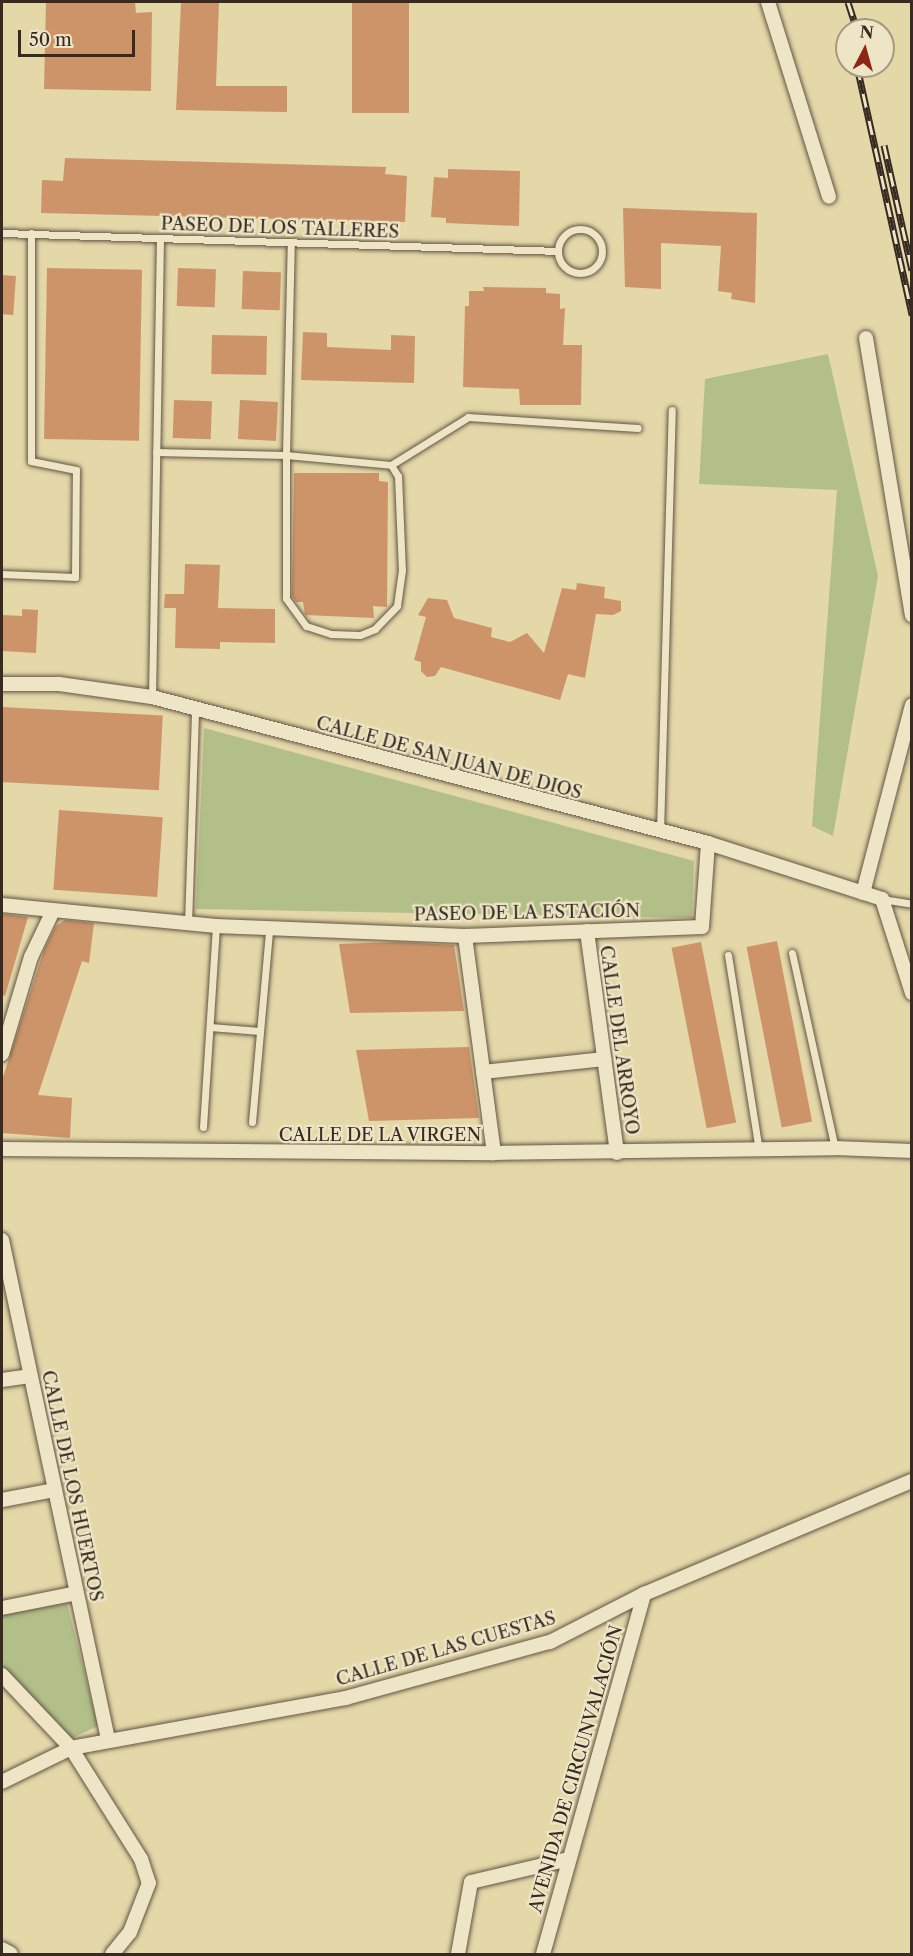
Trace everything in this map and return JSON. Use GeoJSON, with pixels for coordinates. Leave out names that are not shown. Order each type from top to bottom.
{"type":"FeatureCollection","features":[{"type":"Feature","properties":{"kind":"street"},"geometry":{"type":"LineString","coordinates":[[768,2],[829,197]]}},
{"type":"Feature","properties":{"kind":"street"},"geometry":{"type":"LineString","coordinates":[[866,338],[912,615]]}},
{"type":"Feature","properties":{"kind":"street","name":"CALLE DE SAN JUAN DE DIOS"},"geometry":{"type":"LineString","coordinates":[[2,684],[59,684],[152,697],[708,843],[882,899]]}},
{"type":"Feature","properties":{"kind":"street"},"geometry":{"type":"LineString","coordinates":[[863,893],[912,705]]}},
{"type":"Feature","properties":{"kind":"street","name":"PASEO DE LA ESTACIÓN"},"geometry":{"type":"LineString","coordinates":[[2,905],[52,913],[269,930],[465,936],[702,927],[708,843]]}},
{"type":"Feature","properties":{"kind":"street"},"geometry":{"type":"LineString","coordinates":[[882,899],[912,993]]}},
{"type":"Feature","properties":{"kind":"street"},"geometry":{"type":"LineString","coordinates":[[2,1054],[31,957],[52,913]]}},
{"type":"Feature","properties":{"kind":"street","name":"CALLE DEL ARROYO"},"geometry":{"type":"LineString","coordinates":[[586,931],[617,1153]]}},
{"type":"Feature","properties":{"kind":"street"},"geometry":{"type":"LineString","coordinates":[[465,936],[494,1153]]}},
{"type":"Feature","properties":{"kind":"street"},"geometry":{"type":"LineString","coordinates":[[483,1072],[604,1059]]}},
{"type":"Feature","properties":{"kind":"street","name":"CALLE DE LA VIRGEN"},"geometry":{"type":"LineString","coordinates":[[2,1149],[494,1153],[617,1153],[835,1148],[912,1151]]}},
{"type":"Feature","properties":{"kind":"street","name":"CALLE DE LOS HUERTOS"},"geometry":{"type":"LineString","coordinates":[[2,1240],[20,1316],[30,1376],[108,1739]]}},
{"type":"Feature","properties":{"kind":"street"},"geometry":{"type":"LineString","coordinates":[[2,1380],[30,1376]]}},
{"type":"Feature","properties":{"kind":"street","name":"CALLE DE LAS CUESTAS"},"geometry":{"type":"LineString","coordinates":[[2,1782],[71,1748],[108,1739],[346,1698],[550,1642],[644,1594],[912,1481]]}},
{"type":"Feature","properties":{"kind":"street"},"geometry":{"type":"LineString","coordinates":[[2,1500],[55,1490]]}},
{"type":"Feature","properties":{"kind":"street"},"geometry":{"type":"LineString","coordinates":[[2,1608],[77,1593]]}},
{"type":"Feature","properties":{"kind":"street","name":"AVENIDA DE CIRCUNVALACIÓN"},"geometry":{"type":"LineString","coordinates":[[543,1954],[644,1594]]}},
{"type":"Feature","properties":{"kind":"street"},"geometry":{"type":"LineString","coordinates":[[2,1675],[71,1748],[141,1859],[149,1883],[130,1932],[111,1954]]}},
{"type":"Feature","properties":{"kind":"street"},"geometry":{"type":"LineString","coordinates":[[458,1954],[471,1882],[569,1859]]}},
{"type":"Feature","properties":{"kind":"street"},"geometry":{"type":"LineString","coordinates":[[2,1949],[11,1954]]}},
{"type":"Feature","properties":{"kind":"lane"},"geometry":{"type":"LineString","coordinates":[[576,229],[596,235],[602,248],[594,268],[579,273],[565,268],[558,251],[564,235],[576,229]]}},
{"type":"Feature","properties":{"kind":"lane","name":"PASEO DE LOS TALLERES"},"geometry":{"type":"LineString","coordinates":[[2,233],[160,240],[558,251]]}},
{"type":"Feature","properties":{"kind":"lane"},"geometry":{"type":"LineString","coordinates":[[2,574],[75,577],[76,470],[31,461],[31,233]]}},
{"type":"Feature","properties":{"kind":"lane"},"geometry":{"type":"LineString","coordinates":[[152,697],[160,240]]}},
{"type":"Feature","properties":{"kind":"lane"},"geometry":{"type":"LineString","coordinates":[[156,452],[286,455],[381,461],[391,465],[398,476],[402,558],[397,606],[375,629],[360,635],[331,634],[306,626],[286,598],[286,455],[291,243]]}},
{"type":"Feature","properties":{"kind":"lane"},"geometry":{"type":"LineString","coordinates":[[660,832],[672,410]]}},
{"type":"Feature","properties":{"kind":"lane"},"geometry":{"type":"LineString","coordinates":[[391,465],[468,417],[638,428]]}},
{"type":"Feature","properties":{"kind":"lane"},"geometry":{"type":"LineString","coordinates":[[188,924],[195,709]]}},
{"type":"Feature","properties":{"kind":"lane","name":"CALLE DE SAN JUAN DE DIOS"},"geometry":{"type":"LineString","coordinates":[[882,899],[912,904]]}},
{"type":"Feature","properties":{"kind":"lane"},"geometry":{"type":"LineString","coordinates":[[203,1127],[216,926]]}},
{"type":"Feature","properties":{"kind":"lane"},"geometry":{"type":"LineString","coordinates":[[252,1122],[269,930]]}},
{"type":"Feature","properties":{"kind":"lane"},"geometry":{"type":"LineString","coordinates":[[792,953],[835,1148]]}},
{"type":"Feature","properties":{"kind":"lane"},"geometry":{"type":"LineString","coordinates":[[728,955],[759,1150]]}},
{"type":"Feature","properties":{"kind":"lane"},"geometry":{"type":"LineString","coordinates":[[210,1027],[260,1031]]}},
{"type":"Feature","properties":{"kind":"green space"},"geometry":{"type":"Polygon","coordinates":[[[828,354],[878,576],[833,836],[812,826],[837,490],[699,484],[705,379],[828,354]]]}},
{"type":"Feature","properties":{"kind":"green space"},"geometry":{"type":"Polygon","coordinates":[[[204,728],[694,861],[692,918],[196,909],[204,728]]]}},
{"type":"Feature","properties":{"kind":"green space"},"geometry":{"type":"Polygon","coordinates":[[[67,1603],[98,1726],[70,1739],[2,1671],[2,1615],[67,1603]]]}},
{"type":"Feature","properties":{"kind":"building"},"geometry":{"type":"Polygon","coordinates":[[[46,2],[135,2],[136,13],[152,12],[151,91],[44,89],[46,2]]]}},
{"type":"Feature","properties":{"kind":"building"},"geometry":{"type":"Polygon","coordinates":[[[181,2],[219,2],[216,86],[287,86],[287,112],[176,110],[181,2]]]}},
{"type":"Feature","properties":{"kind":"building"},"geometry":{"type":"Polygon","coordinates":[[[352,2],[409,2],[409,113],[352,113],[352,2]]]}},
{"type":"Feature","properties":{"kind":"building"},"geometry":{"type":"Polygon","coordinates":[[[65,158],[386,167],[385,174],[407,176],[405,222],[41,213],[42,180],[63,181],[65,158]]]}},
{"type":"Feature","properties":{"kind":"building"},"geometry":{"type":"Polygon","coordinates":[[[448,169],[520,171],[519,226],[446,223],[446,218],[431,217],[434,177],[448,178],[448,169]]]}},
{"type":"Feature","properties":{"kind":"building"},"geometry":{"type":"Polygon","coordinates":[[[623,208],[757,213],[755,303],[731,299],[732,293],[718,291],[721,246],[661,243],[661,289],[625,287],[623,208]]]}},
{"type":"Feature","properties":{"kind":"building"},"geometry":{"type":"Polygon","coordinates":[[[47,268],[142,270],[139,441],[44,439],[47,268]]]}},
{"type":"Feature","properties":{"kind":"building"},"geometry":{"type":"Polygon","coordinates":[[[178,268],[216,269],[215,307],[177,306],[178,268]]]}},
{"type":"Feature","properties":{"kind":"building"},"geometry":{"type":"Polygon","coordinates":[[[243,271],[281,272],[280,310],[242,309],[243,271]]]}},
{"type":"Feature","properties":{"kind":"building"},"geometry":{"type":"Polygon","coordinates":[[[2,275],[16,276],[13,315],[2,314],[2,275]]]}},
{"type":"Feature","properties":{"kind":"building"},"geometry":{"type":"Polygon","coordinates":[[[483,287],[546,288],[546,293],[560,294],[560,309],[565,308],[563,345],[582,345],[581,405],[520,405],[519,389],[463,387],[465,306],[469,306],[469,291],[484,291],[483,287]]]}},
{"type":"Feature","properties":{"kind":"building"},"geometry":{"type":"Polygon","coordinates":[[[303,332],[327,333],[327,347],[391,350],[391,335],[415,336],[414,383],[301,380],[303,332]]]}},
{"type":"Feature","properties":{"kind":"building"},"geometry":{"type":"Polygon","coordinates":[[[212,335],[267,336],[266,375],[211,374],[212,335]]]}},
{"type":"Feature","properties":{"kind":"building"},"geometry":{"type":"Polygon","coordinates":[[[174,400],[212,401],[211,439],[173,438],[174,400]]]}},
{"type":"Feature","properties":{"kind":"building"},"geometry":{"type":"Polygon","coordinates":[[[240,400],[278,402],[276,441],[238,439],[240,400]]]}},
{"type":"Feature","properties":{"kind":"building"},"geometry":{"type":"Polygon","coordinates":[[[294,473],[379,473],[379,481],[388,482],[387,607],[373,606],[374,618],[305,615],[303,602],[296,602],[292,596],[294,473]]]}},
{"type":"Feature","properties":{"kind":"building"},"geometry":{"type":"Polygon","coordinates":[[[185,564],[220,565],[218,608],[275,609],[275,643],[220,642],[220,649],[175,648],[176,608],[164,608],[165,594],[184,594],[185,564]]]}},
{"type":"Feature","properties":{"kind":"building"},"geometry":{"type":"Polygon","coordinates":[[[577,583],[605,587],[604,598],[621,601],[621,611],[613,615],[596,614],[585,678],[568,674],[560,700],[441,667],[435,676],[427,677],[421,671],[421,662],[414,660],[426,617],[418,615],[428,598],[447,600],[454,618],[492,628],[491,637],[510,642],[527,633],[544,653],[562,588],[576,590],[577,583]]]}},
{"type":"Feature","properties":{"kind":"building"},"geometry":{"type":"Polygon","coordinates":[[[22,609],[38,610],[36,653],[2,651],[2,615],[22,616],[22,609]]]}},
{"type":"Feature","properties":{"kind":"building"},"geometry":{"type":"Polygon","coordinates":[[[2,707],[163,715],[159,790],[2,782],[2,707]]]}},
{"type":"Feature","properties":{"kind":"building"},"geometry":{"type":"Polygon","coordinates":[[[59,810],[163,817],[157,897],[53,890],[59,810]]]}},
{"type":"Feature","properties":{"kind":"building"},"geometry":{"type":"Polygon","coordinates":[[[2,914],[28,917],[5,996],[2,995],[2,914]]]}},
{"type":"Feature","properties":{"kind":"building"},"geometry":{"type":"Polygon","coordinates":[[[65,920],[94,923],[89,963],[82,961],[38,1095],[72,1098],[70,1138],[2,1133],[2,1080],[44,950],[56,926],[65,920]]]}},
{"type":"Feature","properties":{"kind":"building"},"geometry":{"type":"Polygon","coordinates":[[[777,941],[812,1122],[782,1128],[747,947],[777,941]]]}},
{"type":"Feature","properties":{"kind":"building"},"geometry":{"type":"Polygon","coordinates":[[[397,942],[454,945],[464,1011],[350,1013],[339,944],[397,942]]]}},
{"type":"Feature","properties":{"kind":"building"},"geometry":{"type":"Polygon","coordinates":[[[701,942],[736,1123],[707,1128],[672,948],[701,942]]]}},
{"type":"Feature","properties":{"kind":"building"},"geometry":{"type":"Polygon","coordinates":[[[469,1047],[479,1118],[369,1121],[356,1050],[469,1047]]]}},
{"type":"Feature","properties":{"kind":"railway"},"geometry":{"type":"LineString","coordinates":[[848,2],[853,18]]}},
{"type":"Feature","properties":{"kind":"railway"},"geometry":{"type":"LineString","coordinates":[[860,78],[912,315]]}},
{"type":"Feature","properties":{"kind":"railway"},"geometry":{"type":"LineString","coordinates":[[884,145],[912,270]]}}]}
